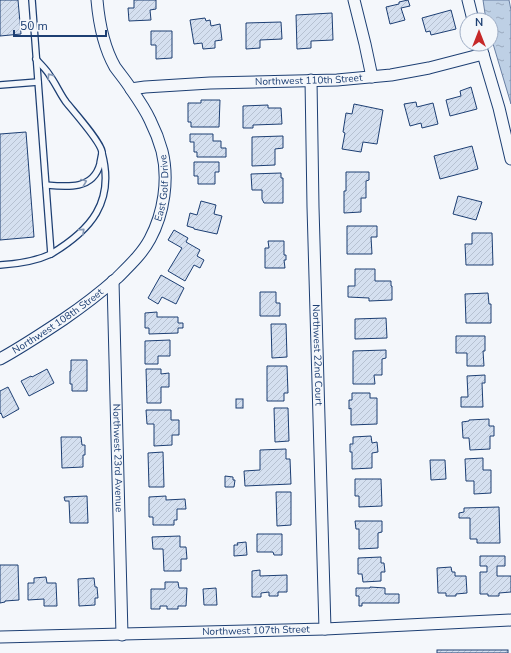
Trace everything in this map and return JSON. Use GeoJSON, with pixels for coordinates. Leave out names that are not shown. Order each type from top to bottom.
{"type":"FeatureCollection","features":[{"type":"Feature","properties":{"kind":"street","name":"East Golf Drive"},"geometry":{"type":"LineString","coordinates":[[97,0],[100,26],[107,50],[116,69],[131,89],[149,118],[160,144],[164,166],[164,192],[160,215],[150,240],[135,259],[113,280]]}},
{"type":"Feature","properties":{"kind":"street"},"geometry":{"type":"LineString","coordinates":[[354,0],[366,44],[372,77]]}},
{"type":"Feature","properties":{"kind":"street"},"geometry":{"type":"LineString","coordinates":[[468,0],[471,12]]}},
{"type":"Feature","properties":{"kind":"street","name":"Northwest 110th Street"},"geometry":{"type":"LineString","coordinates":[[131,89],[145,87],[391,75],[410,72],[473,52]]}},
{"type":"Feature","properties":{"kind":"street"},"geometry":{"type":"LineString","coordinates":[[483,52],[499,108],[511,159]]}},
{"type":"Feature","properties":{"kind":"street","name":"Northwest 22nd Court"},"geometry":{"type":"LineString","coordinates":[[311,80],[324,629]]}},
{"type":"Feature","properties":{"kind":"street","name":"Northwest 108th Street"},"geometry":{"type":"LineString","coordinates":[[0,359],[75,312],[113,280]]}},
{"type":"Feature","properties":{"kind":"street","name":"Northwest 23rd Avenue"},"geometry":{"type":"LineString","coordinates":[[113,280],[122,635]]}},
{"type":"Feature","properties":{"kind":"street","name":"Northwest 107th Street"},"geometry":{"type":"LineString","coordinates":[[0,637],[324,629],[511,620]]}},
{"type":"Feature","properties":{"kind":"lane"},"geometry":{"type":"LineString","coordinates":[[32,0],[51,254]]}},
{"type":"Feature","properties":{"kind":"lane"},"geometry":{"type":"LineString","coordinates":[[0,265],[22,263],[41,258],[51,254],[75,237],[96,215],[106,186],[102,152],[96,140],[65,100],[50,74],[36,59]]}},
{"type":"Feature","properties":{"kind":"lane"},"geometry":{"type":"LineString","coordinates":[[0,86],[38,82]]}},
{"type":"Feature","properties":{"kind":"lane"},"geometry":{"type":"LineString","coordinates":[[46,185],[72,186],[89,181],[98,171],[102,152]]}},
{"type":"Feature","properties":{"kind":"water"},"geometry":{"type":"Polygon","coordinates":[[[483,0],[509,0],[511,10],[511,104],[495,52],[499,52],[499,12],[485,12],[483,0]]]}},
{"type":"Feature","properties":{"kind":"building"},"geometry":{"type":"Polygon","coordinates":[[[0,0],[18,0],[21,34],[0,36],[0,0]]]}},
{"type":"Feature","properties":{"kind":"building"},"geometry":{"type":"Polygon","coordinates":[[[134,0],[156,0],[156,9],[150,10],[151,20],[129,21],[128,8],[134,8],[134,0]]]}},
{"type":"Feature","properties":{"kind":"building"},"geometry":{"type":"Polygon","coordinates":[[[408,0],[410,6],[401,8],[405,20],[390,24],[386,7],[408,0]]]}},
{"type":"Feature","properties":{"kind":"building"},"geometry":{"type":"Polygon","coordinates":[[[451,10],[456,29],[431,35],[430,31],[426,32],[422,18],[451,10]]]}},
{"type":"Feature","properties":{"kind":"building"},"geometry":{"type":"Polygon","coordinates":[[[332,13],[333,40],[311,41],[311,48],[297,49],[296,15],[332,13]]]}},
{"type":"Feature","properties":{"kind":"building"},"geometry":{"type":"Polygon","coordinates":[[[205,18],[206,21],[210,20],[211,26],[220,24],[222,40],[215,41],[215,48],[203,49],[202,43],[194,44],[190,20],[205,18]]]}},
{"type":"Feature","properties":{"kind":"building"},"geometry":{"type":"Polygon","coordinates":[[[281,22],[282,39],[260,40],[260,48],[246,49],[246,23],[281,22]]]}},
{"type":"Feature","properties":{"kind":"building"},"geometry":{"type":"Polygon","coordinates":[[[151,31],[172,31],[172,58],[156,59],[156,45],[151,45],[151,31]]]}},
{"type":"Feature","properties":{"kind":"building"},"geometry":{"type":"Polygon","coordinates":[[[471,87],[477,109],[450,116],[446,100],[461,96],[460,91],[471,87]]]}},
{"type":"Feature","properties":{"kind":"building"},"geometry":{"type":"Polygon","coordinates":[[[201,100],[220,100],[219,127],[191,127],[191,122],[188,122],[188,103],[201,103],[201,100]]]}},
{"type":"Feature","properties":{"kind":"building"},"geometry":{"type":"Polygon","coordinates":[[[416,102],[417,107],[433,103],[438,124],[422,128],[421,123],[410,126],[404,104],[416,102]]]}},
{"type":"Feature","properties":{"kind":"building"},"geometry":{"type":"Polygon","coordinates":[[[354,104],[383,110],[377,144],[363,142],[361,152],[342,149],[345,133],[343,132],[346,113],[352,114],[354,104]]]}},
{"type":"Feature","properties":{"kind":"building"},"geometry":{"type":"Polygon","coordinates":[[[268,105],[268,108],[281,108],[282,124],[253,125],[253,128],[243,128],[243,106],[268,105]]]}},
{"type":"Feature","properties":{"kind":"building"},"geometry":{"type":"Polygon","coordinates":[[[26,132],[34,237],[0,240],[0,134],[26,132]]]}},
{"type":"Feature","properties":{"kind":"building"},"geometry":{"type":"Polygon","coordinates":[[[190,134],[213,134],[213,141],[221,141],[221,148],[226,148],[226,157],[197,157],[197,152],[194,152],[194,142],[190,142],[190,134]]]}},
{"type":"Feature","properties":{"kind":"building"},"geometry":{"type":"Polygon","coordinates":[[[283,136],[283,148],[275,149],[275,165],[252,166],[252,137],[283,136]]]}},
{"type":"Feature","properties":{"kind":"building"},"geometry":{"type":"Polygon","coordinates":[[[472,146],[478,169],[440,179],[434,156],[472,146]]]}},
{"type":"Feature","properties":{"kind":"building"},"geometry":{"type":"Polygon","coordinates":[[[194,162],[219,162],[219,172],[215,172],[215,184],[198,184],[198,176],[194,176],[194,162]]]}},
{"type":"Feature","properties":{"kind":"building"},"geometry":{"type":"Polygon","coordinates":[[[346,172],[369,172],[369,180],[366,181],[366,198],[361,198],[361,212],[344,213],[346,172]]]}},
{"type":"Feature","properties":{"kind":"building"},"geometry":{"type":"Polygon","coordinates":[[[281,173],[281,178],[283,178],[283,203],[264,203],[262,199],[262,190],[252,190],[251,174],[281,173]]]}},
{"type":"Feature","properties":{"kind":"building"},"geometry":{"type":"Polygon","coordinates":[[[458,196],[482,202],[476,220],[453,214],[458,196]]]}},
{"type":"Feature","properties":{"kind":"building"},"geometry":{"type":"Polygon","coordinates":[[[201,201],[216,205],[214,214],[222,216],[217,234],[187,226],[190,213],[197,215],[201,201]]]}},
{"type":"Feature","properties":{"kind":"building"},"geometry":{"type":"Polygon","coordinates":[[[347,226],[377,226],[377,237],[371,237],[372,254],[347,254],[347,226]]]}},
{"type":"Feature","properties":{"kind":"building"},"geometry":{"type":"Polygon","coordinates":[[[174,230],[188,238],[186,242],[200,250],[197,256],[204,260],[200,268],[194,265],[185,281],[168,271],[182,248],[168,240],[174,230]]]}},
{"type":"Feature","properties":{"kind":"building"},"geometry":{"type":"Polygon","coordinates":[[[472,233],[492,233],[493,265],[466,265],[465,244],[472,244],[472,233]]]}},
{"type":"Feature","properties":{"kind":"building"},"geometry":{"type":"Polygon","coordinates":[[[268,241],[284,241],[284,255],[286,255],[286,260],[284,260],[285,268],[265,268],[265,248],[269,248],[268,241]]]}},
{"type":"Feature","properties":{"kind":"building"},"geometry":{"type":"Polygon","coordinates":[[[355,269],[375,269],[375,281],[391,281],[392,300],[369,301],[369,298],[348,297],[348,286],[355,286],[355,269]]]}},
{"type":"Feature","properties":{"kind":"building"},"geometry":{"type":"Polygon","coordinates":[[[161,275],[184,288],[176,304],[162,297],[158,304],[148,298],[161,275]]]}},
{"type":"Feature","properties":{"kind":"building"},"geometry":{"type":"Polygon","coordinates":[[[260,292],[276,292],[276,303],[280,303],[280,316],[260,316],[260,292]]]}},
{"type":"Feature","properties":{"kind":"building"},"geometry":{"type":"Polygon","coordinates":[[[488,293],[489,304],[491,304],[491,323],[466,323],[465,294],[488,293]]]}},
{"type":"Feature","properties":{"kind":"building"},"geometry":{"type":"Polygon","coordinates":[[[157,312],[157,317],[178,317],[178,323],[183,323],[183,328],[178,328],[178,333],[149,334],[149,328],[145,328],[145,313],[157,312]]]}},
{"type":"Feature","properties":{"kind":"building"},"geometry":{"type":"Polygon","coordinates":[[[386,318],[387,338],[355,339],[355,319],[386,318]]]}},
{"type":"Feature","properties":{"kind":"building"},"geometry":{"type":"Polygon","coordinates":[[[271,324],[286,324],[287,357],[272,358],[271,324]]]}},
{"type":"Feature","properties":{"kind":"building"},"geometry":{"type":"Polygon","coordinates":[[[456,336],[485,336],[485,351],[483,351],[484,366],[467,366],[467,353],[456,353],[456,336]]]}},
{"type":"Feature","properties":{"kind":"building"},"geometry":{"type":"Polygon","coordinates":[[[170,340],[170,356],[158,356],[158,364],[145,364],[145,341],[170,340]]]}},
{"type":"Feature","properties":{"kind":"building"},"geometry":{"type":"Polygon","coordinates":[[[386,350],[386,358],[382,359],[382,375],[374,375],[375,384],[353,384],[353,351],[386,350]]]}},
{"type":"Feature","properties":{"kind":"building"},"geometry":{"type":"Polygon","coordinates":[[[71,360],[87,360],[87,391],[72,391],[72,384],[70,384],[71,360]]]}},
{"type":"Feature","properties":{"kind":"building"},"geometry":{"type":"Polygon","coordinates":[[[267,366],[287,366],[288,393],[284,393],[284,401],[267,401],[267,366]]]}},
{"type":"Feature","properties":{"kind":"building"},"geometry":{"type":"Polygon","coordinates":[[[47,369],[54,383],[29,396],[21,381],[47,369]]]}},
{"type":"Feature","properties":{"kind":"building"},"geometry":{"type":"Polygon","coordinates":[[[146,369],[161,369],[161,374],[169,373],[169,387],[161,387],[161,403],[147,403],[146,369]]]}},
{"type":"Feature","properties":{"kind":"building"},"geometry":{"type":"Polygon","coordinates":[[[485,375],[485,383],[482,383],[483,407],[461,407],[461,397],[468,397],[467,376],[485,375]]]}},
{"type":"Feature","properties":{"kind":"building"},"geometry":{"type":"Polygon","coordinates":[[[8,387],[19,409],[3,418],[1,413],[0,414],[0,391],[8,387]]]}},
{"type":"Feature","properties":{"kind":"building"},"geometry":{"type":"Polygon","coordinates":[[[352,393],[370,393],[370,398],[377,398],[377,424],[351,425],[351,408],[349,409],[349,400],[352,400],[352,393]]]}},
{"type":"Feature","properties":{"kind":"building"},"geometry":{"type":"Polygon","coordinates":[[[236,399],[243,399],[243,408],[236,408],[236,399]]]}},
{"type":"Feature","properties":{"kind":"building"},"geometry":{"type":"Polygon","coordinates":[[[274,408],[288,408],[289,441],[275,442],[274,408]]]}},
{"type":"Feature","properties":{"kind":"building"},"geometry":{"type":"Polygon","coordinates":[[[146,410],[171,410],[171,420],[179,420],[179,435],[172,435],[172,445],[154,446],[154,424],[147,424],[146,410]]]}},
{"type":"Feature","properties":{"kind":"building"},"geometry":{"type":"Polygon","coordinates":[[[489,419],[489,426],[494,426],[494,436],[490,436],[490,449],[470,450],[469,438],[463,438],[462,422],[469,420],[489,419]]]}},
{"type":"Feature","properties":{"kind":"building"},"geometry":{"type":"Polygon","coordinates":[[[371,436],[372,443],[377,442],[378,452],[372,453],[372,468],[352,469],[352,452],[350,452],[350,444],[353,444],[353,437],[371,436]]]}},
{"type":"Feature","properties":{"kind":"building"},"geometry":{"type":"Polygon","coordinates":[[[61,437],[81,437],[82,445],[85,445],[83,467],[62,468],[61,437]]]}},
{"type":"Feature","properties":{"kind":"building"},"geometry":{"type":"Polygon","coordinates":[[[286,449],[286,459],[290,459],[291,484],[245,486],[244,471],[260,470],[260,450],[286,449]]]}},
{"type":"Feature","properties":{"kind":"building"},"geometry":{"type":"Polygon","coordinates":[[[163,452],[164,487],[149,487],[148,453],[163,452]]]}},
{"type":"Feature","properties":{"kind":"building"},"geometry":{"type":"Polygon","coordinates":[[[483,458],[483,470],[491,470],[491,493],[474,494],[474,481],[466,481],[465,459],[483,458]]]}},
{"type":"Feature","properties":{"kind":"building"},"geometry":{"type":"Polygon","coordinates":[[[430,460],[445,460],[446,479],[431,480],[430,460]]]}},
{"type":"Feature","properties":{"kind":"building"},"geometry":{"type":"Polygon","coordinates":[[[225,476],[233,477],[233,480],[235,480],[234,487],[225,487],[225,476]]]}},
{"type":"Feature","properties":{"kind":"building"},"geometry":{"type":"Polygon","coordinates":[[[355,479],[381,479],[382,506],[359,507],[359,496],[355,496],[355,479]]]}},
{"type":"Feature","properties":{"kind":"building"},"geometry":{"type":"Polygon","coordinates":[[[276,492],[291,492],[291,525],[277,526],[276,492]]]}},
{"type":"Feature","properties":{"kind":"building"},"geometry":{"type":"Polygon","coordinates":[[[87,496],[88,523],[70,523],[69,501],[65,501],[64,497],[87,496]]]}},
{"type":"Feature","properties":{"kind":"building"},"geometry":{"type":"Polygon","coordinates":[[[166,496],[166,500],[185,499],[186,509],[177,509],[177,520],[174,520],[174,525],[153,525],[153,517],[149,517],[149,497],[166,496]]]}},
{"type":"Feature","properties":{"kind":"building"},"geometry":{"type":"Polygon","coordinates":[[[499,507],[500,543],[477,543],[477,539],[470,539],[470,518],[459,518],[459,513],[464,512],[464,508],[499,507]]]}},
{"type":"Feature","properties":{"kind":"building"},"geometry":{"type":"Polygon","coordinates":[[[355,521],[382,521],[382,532],[378,533],[378,548],[359,549],[359,529],[356,529],[355,521]]]}},
{"type":"Feature","properties":{"kind":"building"},"geometry":{"type":"Polygon","coordinates":[[[257,534],[282,534],[282,555],[274,555],[273,552],[257,552],[257,534]]]}},
{"type":"Feature","properties":{"kind":"building"},"geometry":{"type":"Polygon","coordinates":[[[180,536],[180,547],[186,547],[187,559],[181,559],[181,571],[164,571],[163,549],[153,549],[152,537],[180,536]]]}},
{"type":"Feature","properties":{"kind":"building"},"geometry":{"type":"Polygon","coordinates":[[[246,542],[247,555],[234,556],[234,545],[238,545],[237,543],[246,542]]]}},
{"type":"Feature","properties":{"kind":"building"},"geometry":{"type":"Polygon","coordinates":[[[480,556],[505,556],[505,566],[497,566],[497,576],[511,576],[511,592],[499,593],[499,596],[480,594],[480,572],[487,572],[487,566],[480,566],[480,556]]]}},
{"type":"Feature","properties":{"kind":"building"},"geometry":{"type":"Polygon","coordinates":[[[381,557],[381,563],[384,563],[385,572],[381,572],[381,581],[363,582],[362,574],[358,574],[358,558],[381,557]]]}},
{"type":"Feature","properties":{"kind":"building"},"geometry":{"type":"Polygon","coordinates":[[[0,565],[18,565],[19,600],[0,603],[0,565]]]}},
{"type":"Feature","properties":{"kind":"building"},"geometry":{"type":"Polygon","coordinates":[[[451,567],[452,572],[455,572],[455,576],[466,576],[467,593],[456,594],[456,596],[446,596],[446,593],[438,593],[437,568],[451,567]]]}},
{"type":"Feature","properties":{"kind":"building"},"geometry":{"type":"Polygon","coordinates":[[[260,570],[260,576],[287,575],[287,592],[278,592],[278,596],[269,596],[269,592],[261,593],[261,597],[252,597],[252,571],[260,570]]]}},
{"type":"Feature","properties":{"kind":"building"},"geometry":{"type":"Polygon","coordinates":[[[46,577],[47,583],[56,583],[57,606],[44,606],[44,599],[28,600],[28,583],[34,583],[34,578],[46,577]]]}},
{"type":"Feature","properties":{"kind":"building"},"geometry":{"type":"Polygon","coordinates":[[[94,578],[98,598],[95,598],[95,605],[79,606],[78,579],[94,578]]]}},
{"type":"Feature","properties":{"kind":"building"},"geometry":{"type":"Polygon","coordinates":[[[165,582],[178,582],[179,588],[187,588],[186,606],[178,606],[178,609],[167,609],[167,606],[160,606],[160,609],[151,609],[151,589],[165,589],[165,582]]]}},
{"type":"Feature","properties":{"kind":"building"},"geometry":{"type":"Polygon","coordinates":[[[216,588],[217,605],[204,605],[203,589],[216,588]]]}},
{"type":"Feature","properties":{"kind":"building"},"geometry":{"type":"Polygon","coordinates":[[[356,588],[385,588],[385,594],[399,594],[399,603],[362,603],[362,606],[359,606],[359,596],[356,596],[356,588]]]}},
{"type":"Feature","properties":{"kind":"building"},"geometry":{"type":"Polygon","coordinates":[[[437,650],[508,650],[508,653],[437,653],[437,650]]]}}]}
